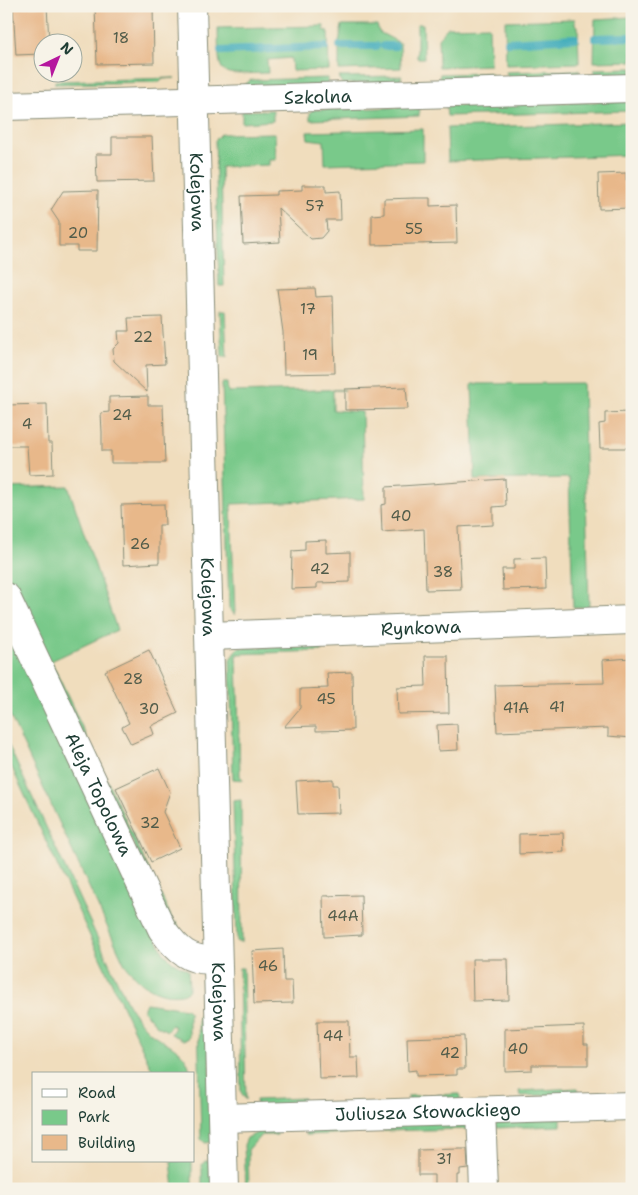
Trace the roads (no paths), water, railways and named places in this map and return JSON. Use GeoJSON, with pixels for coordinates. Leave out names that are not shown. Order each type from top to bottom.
{"type":"FeatureCollection","features":[{"type":"Feature","properties":{"kind":"street","name":"Kolejowa"},"geometry":{"type":"LineString","coordinates":[[192,6],[224,1189]]}},
{"type":"Feature","properties":{"kind":"street","name":"Szkolna"},"geometry":{"type":"LineString","coordinates":[[6,106],[632,88]]}},
{"type":"Feature","properties":{"kind":"street","name":"Aleja Topolowa"},"geometry":{"type":"LineString","coordinates":[[6,597],[162,929],[175,947],[186,955],[202,960],[217,958]]}},
{"type":"Feature","properties":{"kind":"street","name":"Rynkowa"},"geometry":{"type":"LineString","coordinates":[[210,636],[632,620]]}},
{"type":"Feature","properties":{"kind":"street","name":"Juliusza Słowackiego"},"geometry":{"type":"LineString","coordinates":[[223,1118],[632,1106]]}},
{"type":"Feature","properties":{"kind":"street"},"geometry":{"type":"LineString","coordinates":[[481,1111],[484,1189]]}},
{"type":"Feature","properties":{"kind":"waterway"},"geometry":{"type":"LineString","coordinates":[[595,38],[632,37]]}},
{"type":"Feature","properties":{"kind":"waterway"},"geometry":{"type":"LineString","coordinates":[[508,42],[575,38]]}},
{"type":"Feature","properties":{"kind":"waterway"},"geometry":{"type":"LineString","coordinates":[[340,46],[376,46]]}},
{"type":"Feature","properties":{"kind":"waterway"},"geometry":{"type":"LineString","coordinates":[[384,46],[395,46]]}},
{"type":"Feature","properties":{"kind":"waterway"},"geometry":{"type":"LineString","coordinates":[[221,51],[325,47]]}}]}
